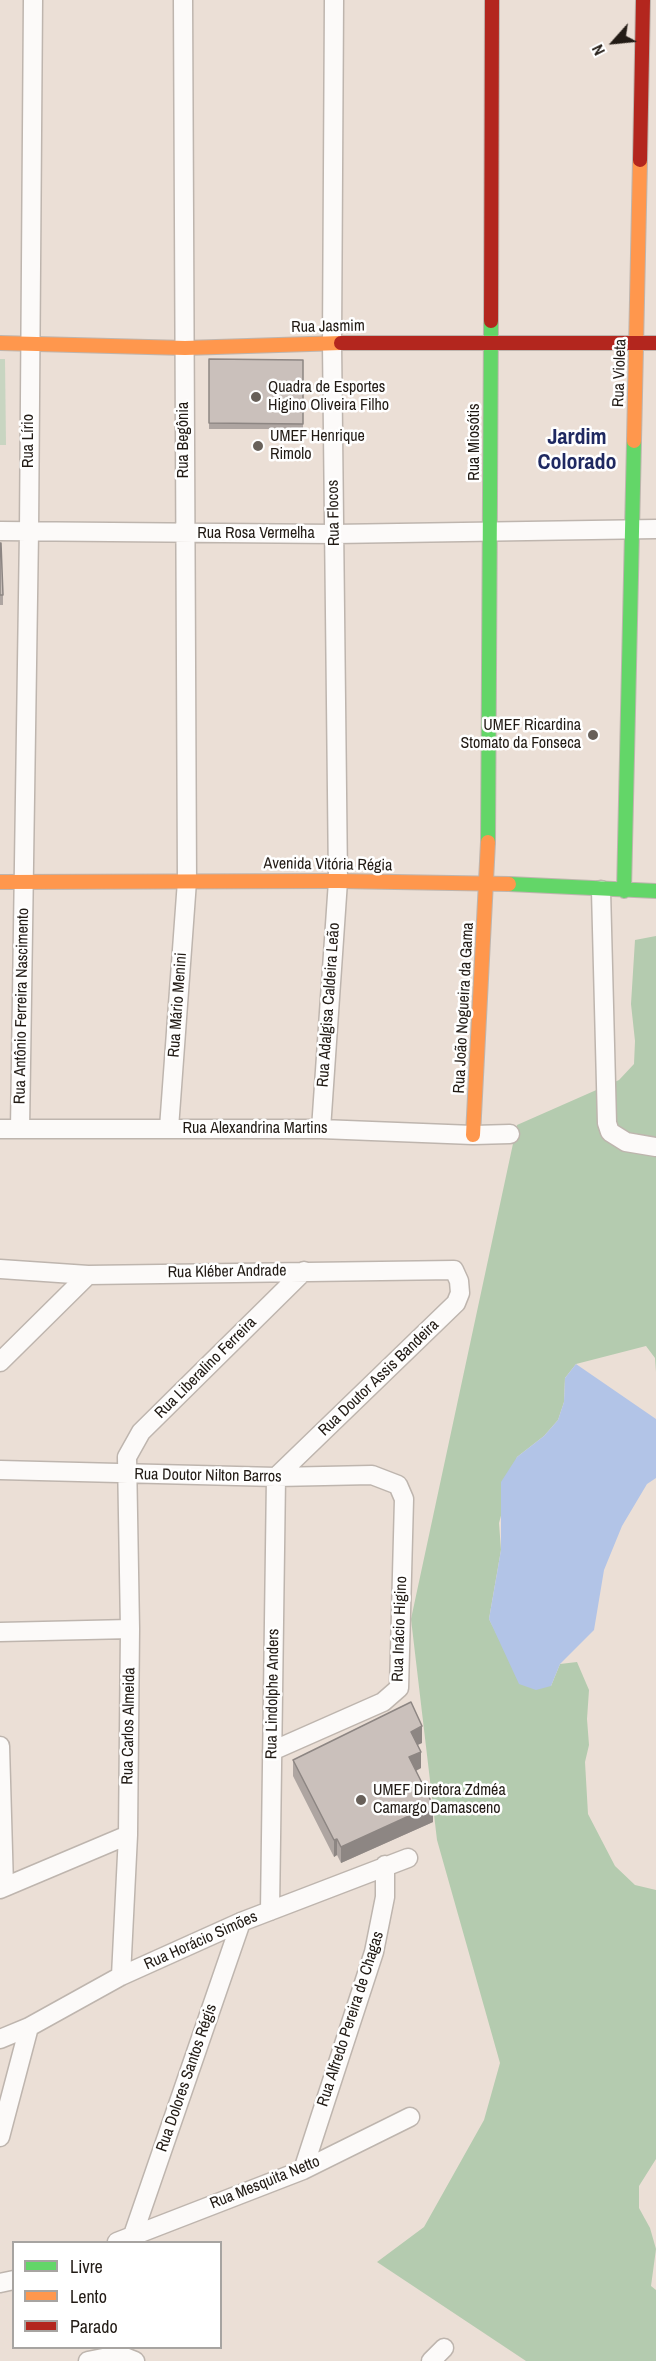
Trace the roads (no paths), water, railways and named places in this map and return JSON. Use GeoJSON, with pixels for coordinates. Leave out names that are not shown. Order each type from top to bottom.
{"type":"FeatureCollection","features":[{"type":"Feature","properties":{"kind":"street","name":"Rua Lírio"},"geometry":{"type":"LineString","coordinates":[[23,883],[29,531],[33,0]]}},
{"type":"Feature","properties":{"kind":"street","name":"Rua Begônia"},"geometry":{"type":"LineString","coordinates":[[183,0],[187,881]]}},
{"type":"Feature","properties":{"kind":"street","name":"Rua Flocos"},"geometry":{"type":"LineString","coordinates":[[334,0],[332,343],[338,881]]}},
{"type":"Feature","properties":{"kind":"street","name":"Rua Miosótis"},"geometry":{"type":"LineString","coordinates":[[488,883],[492,0]]}},
{"type":"Feature","properties":{"kind":"street","name":"Rua Violeta"},"geometry":{"type":"LineString","coordinates":[[624,891],[638,343],[643,0]]}},
{"type":"Feature","properties":{"kind":"street","name":"Rua Jasmim"},"geometry":{"type":"LineString","coordinates":[[0,344],[185,348],[332,343],[656,343]]}},
{"type":"Feature","properties":{"kind":"street","name":"Rua Rosa Vermelha"},"geometry":{"type":"LineString","coordinates":[[0,531],[334,534],[656,529]]}},
{"type":"Feature","properties":{"kind":"street","name":"Rua Mário Menini"},"geometry":{"type":"LineString","coordinates":[[168,1128],[187,881]]}},
{"type":"Feature","properties":{"kind":"street","name":"Rua Adalgisa Caldeira Leão"},"geometry":{"type":"LineString","coordinates":[[321,1128],[338,881]]}},
{"type":"Feature","properties":{"kind":"street","name":"Avenida Vitória Régia"},"geometry":{"type":"LineString","coordinates":[[0,882],[488,883],[656,891]]}},
{"type":"Feature","properties":{"kind":"street","name":"Rua Antônio Ferreira Nascimento"},"geometry":{"type":"LineString","coordinates":[[20,1129],[23,883]]}},
{"type":"Feature","properties":{"kind":"street","name":"Rua João Nogueira da Gama"},"geometry":{"type":"LineString","coordinates":[[473,1135],[488,883]]}},
{"type":"Feature","properties":{"kind":"street"},"geometry":{"type":"LineString","coordinates":[[601,890],[607,1123],[610,1131],[626,1142],[656,1147]]}},
{"type":"Feature","properties":{"kind":"street","name":"Rua Alexandrina Martins"},"geometry":{"type":"LineString","coordinates":[[0,1129],[321,1128],[473,1135],[510,1134]]}},
{"type":"Feature","properties":{"kind":"street","name":"Rua Kléber Andrade"},"geometry":{"type":"LineString","coordinates":[[0,1269],[88,1275],[454,1270]]}},
{"type":"Feature","properties":{"kind":"street","name":"Rua Doutor Assis Bandeira"},"geometry":{"type":"LineString","coordinates":[[276,1477],[456,1303],[460,1293],[459,1281],[454,1270]]}},
{"type":"Feature","properties":{"kind":"street","name":"Rua Liberalino Ferreira"},"geometry":{"type":"LineString","coordinates":[[126,1474],[131,1446],[141,1432],[304,1271]]}},
{"type":"Feature","properties":{"kind":"street"},"geometry":{"type":"LineString","coordinates":[[0,1362],[88,1275]]}},
{"type":"Feature","properties":{"kind":"street","name":"Rua Doutor Nilton Barros"},"geometry":{"type":"LineString","coordinates":[[0,1470],[276,1477],[372,1475],[398,1485],[404,1499]]}},
{"type":"Feature","properties":{"kind":"street","name":"Rua Carlos Almeida"},"geometry":{"type":"LineString","coordinates":[[121,1976],[128,1835],[130,1629],[126,1474]]}},
{"type":"Feature","properties":{"kind":"street","name":"Rua Lindolphe Anders"},"geometry":{"type":"LineString","coordinates":[[270,1911],[276,1477]]}},
{"type":"Feature","properties":{"kind":"street","name":"Rua Inácio Higino"},"geometry":{"type":"LineString","coordinates":[[272,1751],[383,1702],[399,1688],[404,1499]]}},
{"type":"Feature","properties":{"kind":"street"},"geometry":{"type":"LineString","coordinates":[[0,1632],[130,1629]]}},
{"type":"Feature","properties":{"kind":"street"},"geometry":{"type":"LineString","coordinates":[[0,1746],[2,1888],[128,1835]]}},
{"type":"Feature","properties":{"kind":"street","name":"Rua Horácio Simões"},"geometry":{"type":"LineString","coordinates":[[0,2039],[29,2027],[121,1976],[241,1922],[408,1858]]}},
{"type":"Feature","properties":{"kind":"street","name":"Rua Alfredo Pereira de Chagas"},"geometry":{"type":"LineString","coordinates":[[303,2170],[374,1952],[382,1917],[385,1865]]}},
{"type":"Feature","properties":{"kind":"street","name":"Rua Dolores Santos Régis"},"geometry":{"type":"LineString","coordinates":[[125,2239],[241,1922]]}},
{"type":"Feature","properties":{"kind":"street"},"geometry":{"type":"LineString","coordinates":[[0,2137],[29,2027]]}},
{"type":"Feature","properties":{"kind":"street","name":"Rua Mesquita Netto"},"geometry":{"type":"LineString","coordinates":[[125,2239],[303,2170],[410,2117]]}},
{"type":"Feature","properties":{"kind":"street"},"geometry":{"type":"LineString","coordinates":[[430,2361],[444,2348]]}},
{"type":"Feature","properties":{"kind":"street"},"geometry":{"type":"LineString","coordinates":[[88,2361],[113,2356],[135,2361]]}},
{"type":"Feature","properties":{"kind":"water"},"geometry":{"type":"Polygon","coordinates":[[[576,1364],[656,1419],[656,1478],[647,1484],[622,1526],[604,1570],[594,1630],[560,1664],[551,1686],[536,1690],[519,1684],[489,1619],[501,1550],[501,1482],[517,1457],[544,1436],[558,1420],[564,1402],[565,1378],[576,1364]]]}},
{"type":"Feature","properties":{"kind":"place","name":"Quadra de Esportes Higino Oliveira Filho"},"geometry":{"type":"Point","coordinates":[256,397]}},
{"type":"Feature","properties":{"kind":"place","name":"UMEF Henrique Rimolo"},"geometry":{"type":"Point","coordinates":[258,446]}},
{"type":"Feature","properties":{"kind":"place","name":"UMEF Ricardina Stomato da Fonseca"},"geometry":{"type":"Point","coordinates":[593,735]}},
{"type":"Feature","properties":{"kind":"place","name":"UMEF Diretora Zdméa Camargo Damasceno"},"geometry":{"type":"Point","coordinates":[361,1800]}},
{"type":"Feature","properties":{"kind":"district","name":"Jardim Colorado"},"geometry":{"type":"Point","coordinates":[577,450]}}]}
